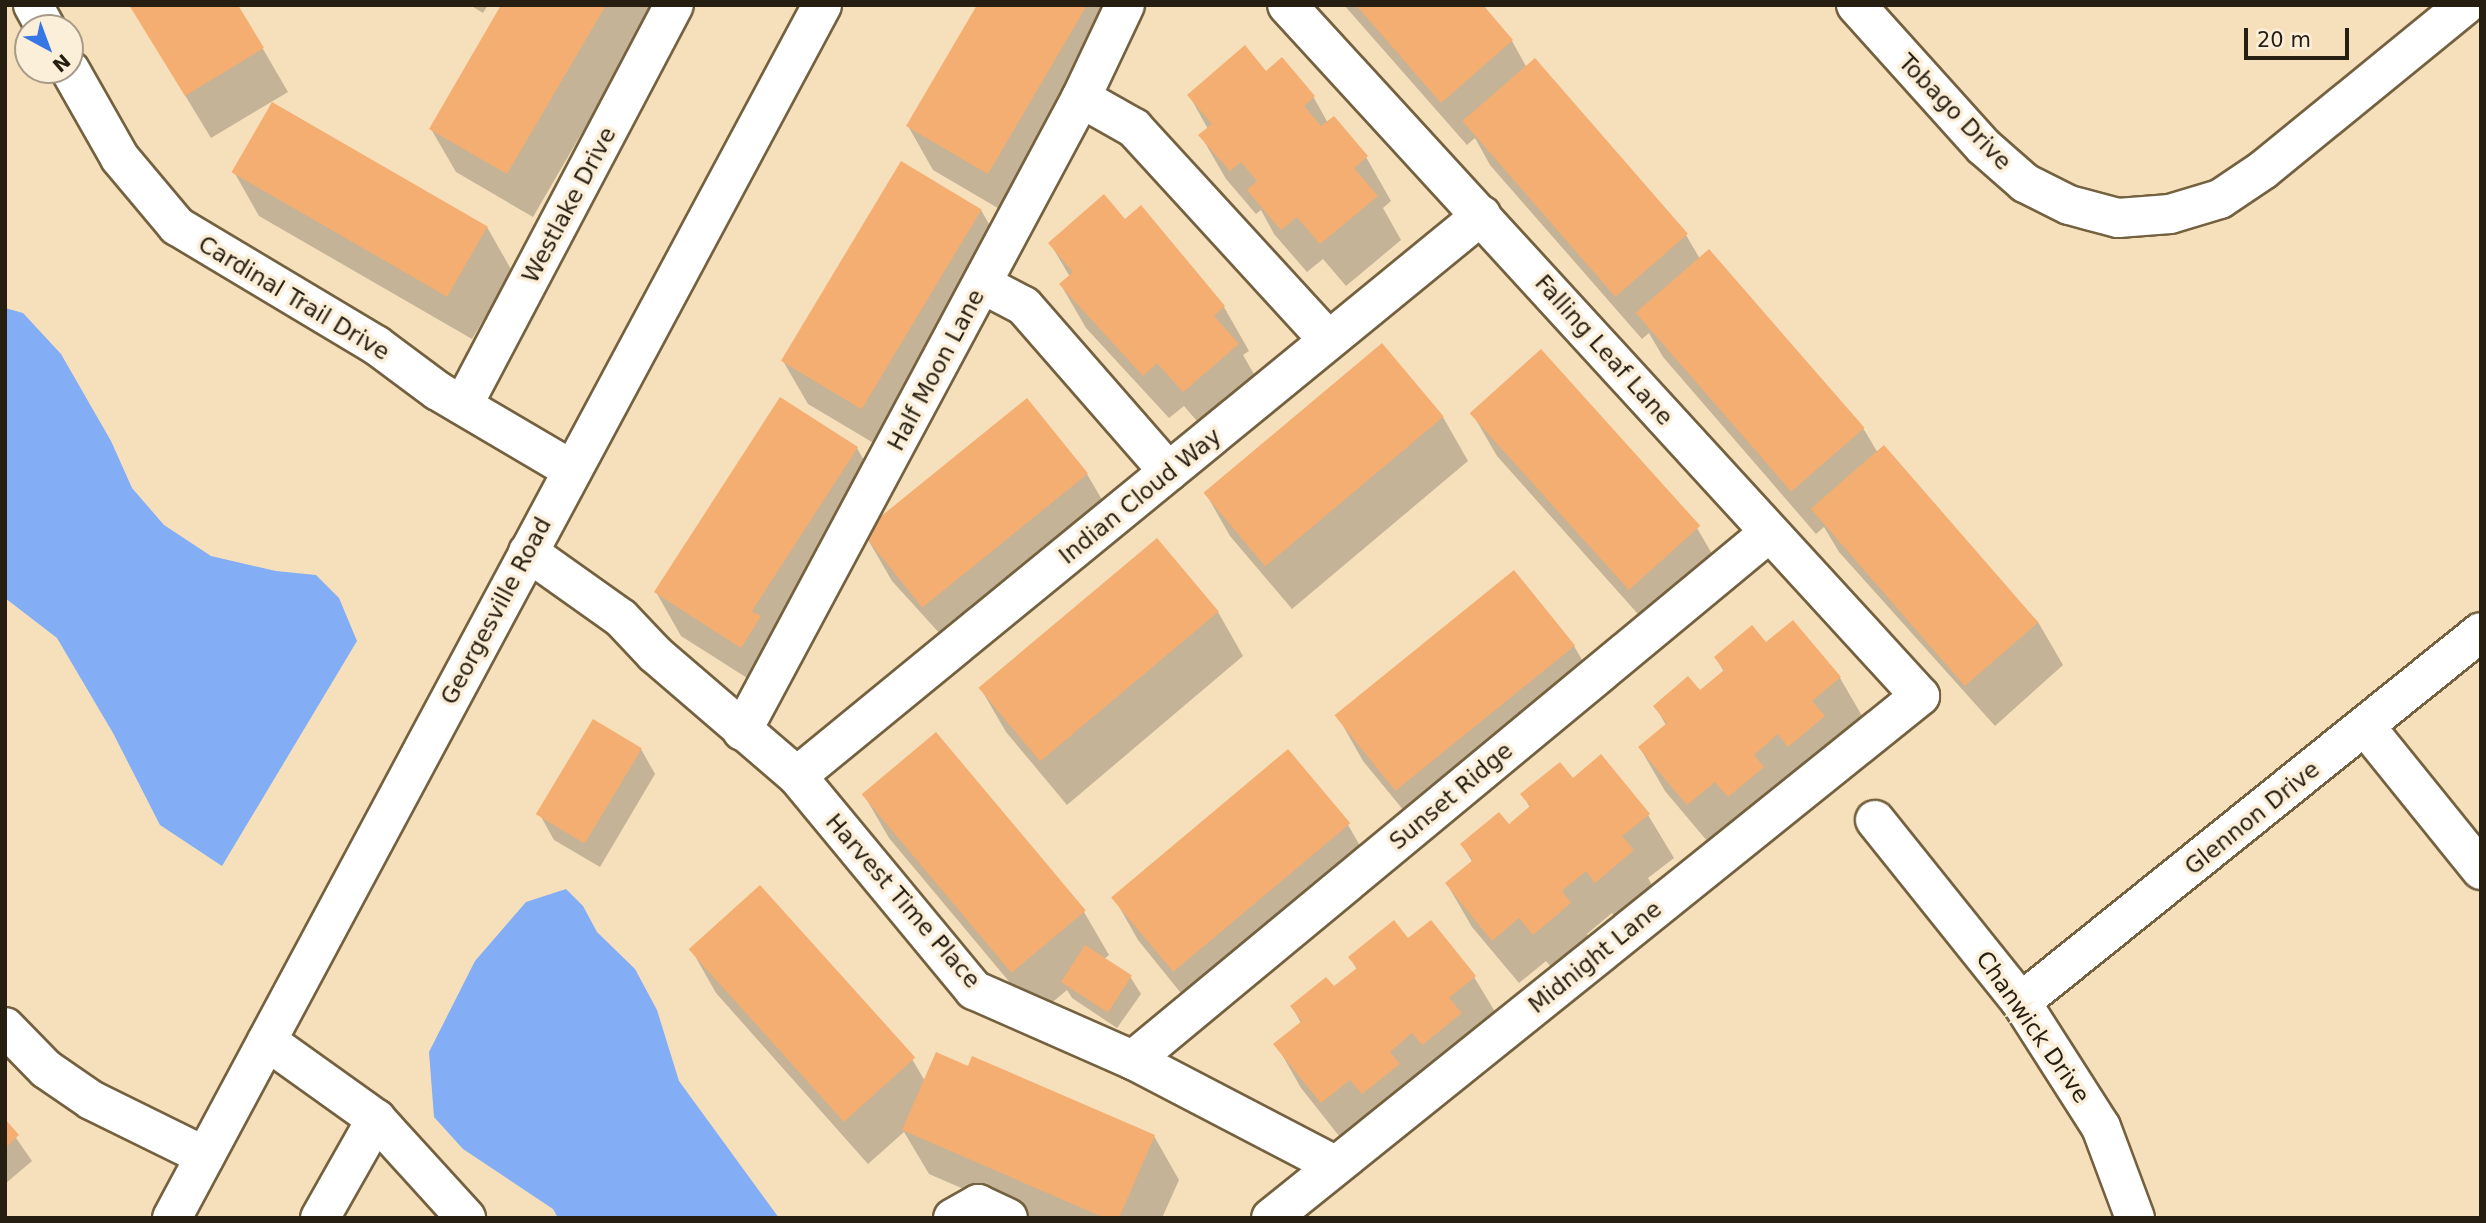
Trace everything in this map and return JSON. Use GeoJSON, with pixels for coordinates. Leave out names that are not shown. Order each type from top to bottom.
{"type":"FeatureCollection","features":[{"type":"Feature","properties":{"kind":"street","name":"Westlake Drive"},"geometry":{"type":"LineString","coordinates":[[463,405],[674,5]]}},
{"type":"Feature","properties":{"kind":"street","name":"Georgesville Road"},"geometry":{"type":"LineString","coordinates":[[172,1218],[822,5]]}},
{"type":"Feature","properties":{"kind":"street","name":"Half Moon Lane"},"geometry":{"type":"LineString","coordinates":[[742,731],[1081,98],[1125,5]]}},
{"type":"Feature","properties":{"kind":"street","name":"Falling Leaf Lane"},"geometry":{"type":"LineString","coordinates":[[1287,5],[1920,696]]}},
{"type":"Feature","properties":{"kind":"street","name":"Tobago Drive"},"geometry":{"type":"LineString","coordinates":[[1856,5],[1984,147],[2025,183],[2069,205],[2118,218],[2171,214],[2220,199],[2263,170],[2465,5]]}},
{"type":"Feature","properties":{"kind":"street","name":"Cardinal Trail Drive"},"geometry":{"type":"LineString","coordinates":[[78,84],[120,158],[177,226],[376,345],[438,391],[572,470]]}},
{"type":"Feature","properties":{"kind":"street"},"geometry":{"type":"LineString","coordinates":[[1081,98],[1134,128],[1328,340]]}},
{"type":"Feature","properties":{"kind":"street","name":"Indian Cloud Way"},"geometry":{"type":"LineString","coordinates":[[797,776],[1482,215]]}},
{"type":"Feature","properties":{"kind":"street"},"geometry":{"type":"LineString","coordinates":[[982,284],[1024,306],[1169,472]]}},
{"type":"Feature","properties":{"kind":"street","name":"Sunset Ridge"},"geometry":{"type":"LineString","coordinates":[[1133,1060],[1769,533]]}},
{"type":"Feature","properties":{"kind":"street","name":"Harvest Time Place"},"geometry":{"type":"LineString","coordinates":[[528,552],[621,618],[655,654],[797,776],[974,990],[1133,1060],[1335,1165]]}},
{"type":"Feature","properties":{"kind":"street","name":"Glennon Drive"},"geometry":{"type":"LineString","coordinates":[[2021,1002],[2481,632]]}},
{"type":"Feature","properties":{"kind":"street","name":"Midnight Lane"},"geometry":{"type":"LineString","coordinates":[[1271,1218],[1920,696]]}},
{"type":"Feature","properties":{"kind":"street"},"geometry":{"type":"LineString","coordinates":[[2365,726],[2481,870]]}},
{"type":"Feature","properties":{"kind":"street","name":"Chanwick Drive"},"geometry":{"type":"LineString","coordinates":[[1875,820],[2021,1002],[2101,1127],[2135,1218]]}},
{"type":"Feature","properties":{"kind":"street"},"geometry":{"type":"LineString","coordinates":[[5,1027],[46,1069],[91,1100],[205,1156]]}},
{"type":"Feature","properties":{"kind":"street"},"geometry":{"type":"LineString","coordinates":[[267,1041],[376,1119],[466,1218]]}},
{"type":"Feature","properties":{"kind":"street"},"geometry":{"type":"LineString","coordinates":[[320,1218],[376,1119]]}},
{"type":"Feature","properties":{"kind":"street"},"geometry":{"type":"LineString","coordinates":[[953,1218],[978,1204],[1008,1218]]}},
{"type":"Feature","properties":{"kind":"water"},"geometry":{"type":"Polygon","coordinates":[[[5,308],[23,313],[61,354],[111,441],[132,488],[164,525],[211,556],[276,571],[316,575],[339,598],[357,641],[222,866],[160,825],[113,733],[57,638],[5,598],[5,308]]]}},
{"type":"Feature","properties":{"kind":"water"},"geometry":{"type":"Polygon","coordinates":[[[566,889],[583,906],[597,932],[635,969],[657,1010],[679,1081],[779,1218],[558,1218],[553,1209],[463,1149],[434,1117],[429,1052],[475,961],[526,902],[566,889]]]}},
{"type":"Feature","properties":{"kind":"building"},"geometry":{"type":"Polygon","coordinates":[[[129,5],[238,5],[264,48],[185,96],[129,5]]]}},
{"type":"Feature","properties":{"kind":"building"},"geometry":{"type":"Polygon","coordinates":[[[501,5],[606,5],[507,174],[429,129],[501,5]]]}},
{"type":"Feature","properties":{"kind":"building"},"geometry":{"type":"Polygon","coordinates":[[[977,5],[1087,5],[988,174],[906,126],[977,5]]]}},
{"type":"Feature","properties":{"kind":"building"},"geometry":{"type":"Polygon","coordinates":[[[1356,5],[1483,5],[1513,40],[1441,103],[1356,5]]]}},
{"type":"Feature","properties":{"kind":"building"},"geometry":{"type":"Polygon","coordinates":[[[1245,45],[1266,71],[1282,57],[1315,96],[1304,106],[1321,126],[1334,116],[1368,156],[1354,168],[1378,196],[1320,244],[1297,217],[1281,230],[1247,190],[1257,181],[1241,162],[1230,171],[1198,135],[1212,124],[1187,95],[1245,45]]]}},
{"type":"Feature","properties":{"kind":"building"},"geometry":{"type":"Polygon","coordinates":[[[1535,58],[1688,234],[1615,297],[1463,121],[1535,58]]]}},
{"type":"Feature","properties":{"kind":"building"},"geometry":{"type":"Polygon","coordinates":[[[272,102],[488,226],[447,297],[232,172],[272,102]]]}},
{"type":"Feature","properties":{"kind":"building"},"geometry":{"type":"Polygon","coordinates":[[[901,161],[982,209],[862,409],[781,361],[901,161]]]}},
{"type":"Feature","properties":{"kind":"building"},"geometry":{"type":"Polygon","coordinates":[[[1104,194],[1125,219],[1141,205],[1225,306],[1214,316],[1239,344],[1183,392],[1157,363],[1143,376],[1059,284],[1073,272],[1048,243],[1104,194]]]}},
{"type":"Feature","properties":{"kind":"building"},"geometry":{"type":"Polygon","coordinates":[[[1709,249],[1864,428],[1791,492],[1636,313],[1709,249]]]}},
{"type":"Feature","properties":{"kind":"building"},"geometry":{"type":"Polygon","coordinates":[[[1382,343],[1444,417],[1265,566],[1204,493],[1382,343]]]}},
{"type":"Feature","properties":{"kind":"building"},"geometry":{"type":"Polygon","coordinates":[[[1541,349],[1700,526],[1629,590],[1470,413],[1541,349]]]}},
{"type":"Feature","properties":{"kind":"building"},"geometry":{"type":"Polygon","coordinates":[[[780,397],[858,447],[752,611],[761,616],[741,648],[654,592],[780,397]]]}},
{"type":"Feature","properties":{"kind":"building"},"geometry":{"type":"Polygon","coordinates":[[[1027,398],[1088,473],[923,607],[861,532],[1027,398]]]}},
{"type":"Feature","properties":{"kind":"building"},"geometry":{"type":"Polygon","coordinates":[[[1884,445],[2038,622],[1965,686],[1811,509],[1884,445]]]}},
{"type":"Feature","properties":{"kind":"building"},"geometry":{"type":"Polygon","coordinates":[[[1157,538],[1219,612],[1040,761],[979,688],[1157,538]]]}},
{"type":"Feature","properties":{"kind":"building"},"geometry":{"type":"Polygon","coordinates":[[[1514,570],[1575,645],[1396,791],[1334,715],[1514,570]]]}},
{"type":"Feature","properties":{"kind":"building"},"geometry":{"type":"Polygon","coordinates":[[[1793,620],[1841,677],[1812,701],[1825,716],[1788,747],[1778,734],[1754,755],[1764,767],[1728,797],[1715,782],[1687,805],[1638,747],[1667,723],[1653,706],[1688,676],[1700,690],[1724,670],[1714,657],[1752,625],[1766,642],[1793,620]]]}},
{"type":"Feature","properties":{"kind":"building"},"geometry":{"type":"Polygon","coordinates":[[[593,719],[642,748],[585,844],[536,814],[593,719]]]}},
{"type":"Feature","properties":{"kind":"building"},"geometry":{"type":"Polygon","coordinates":[[[936,732],[1086,910],[1011,973],[862,794],[936,732]]]}},
{"type":"Feature","properties":{"kind":"building"},"geometry":{"type":"Polygon","coordinates":[[[1288,749],[1350,823],[1173,972],[1111,897],[1288,749]]]}},
{"type":"Feature","properties":{"kind":"building"},"geometry":{"type":"Polygon","coordinates":[[[1601,754],[1650,814],[1622,836],[1634,850],[1595,883],[1586,871],[1562,891],[1571,903],[1533,935],[1519,918],[1492,941],[1445,883],[1473,860],[1460,844],[1499,812],[1509,824],[1530,806],[1520,794],[1560,762],[1573,778],[1601,754]]]}},
{"type":"Feature","properties":{"kind":"building"},"geometry":{"type":"Polygon","coordinates":[[[760,885],[915,1057],[844,1122],[689,949],[760,885]]]}},
{"type":"Feature","properties":{"kind":"building"},"geometry":{"type":"Polygon","coordinates":[[[1394,920],[1408,938],[1431,920],[1476,976],[1449,998],[1462,1013],[1422,1045],[1412,1033],[1390,1052],[1400,1064],[1362,1094],[1350,1080],[1321,1103],[1273,1044],[1302,1021],[1290,1006],[1326,977],[1334,986],[1357,968],[1348,957],[1394,920]]]}},
{"type":"Feature","properties":{"kind":"building"},"geometry":{"type":"Polygon","coordinates":[[[1085,945],[1132,975],[1108,1012],[1061,982],[1085,945]]]}},
{"type":"Feature","properties":{"kind":"building"},"geometry":{"type":"Polygon","coordinates":[[[936,1052],[968,1066],[972,1056],[1155,1135],[1119,1218],[1105,1218],[902,1130],[936,1052]]]}},
{"type":"Feature","properties":{"kind":"building"},"geometry":{"type":"Polygon","coordinates":[[[5,1119],[19,1135],[5,1148],[5,1119]]]}}]}
